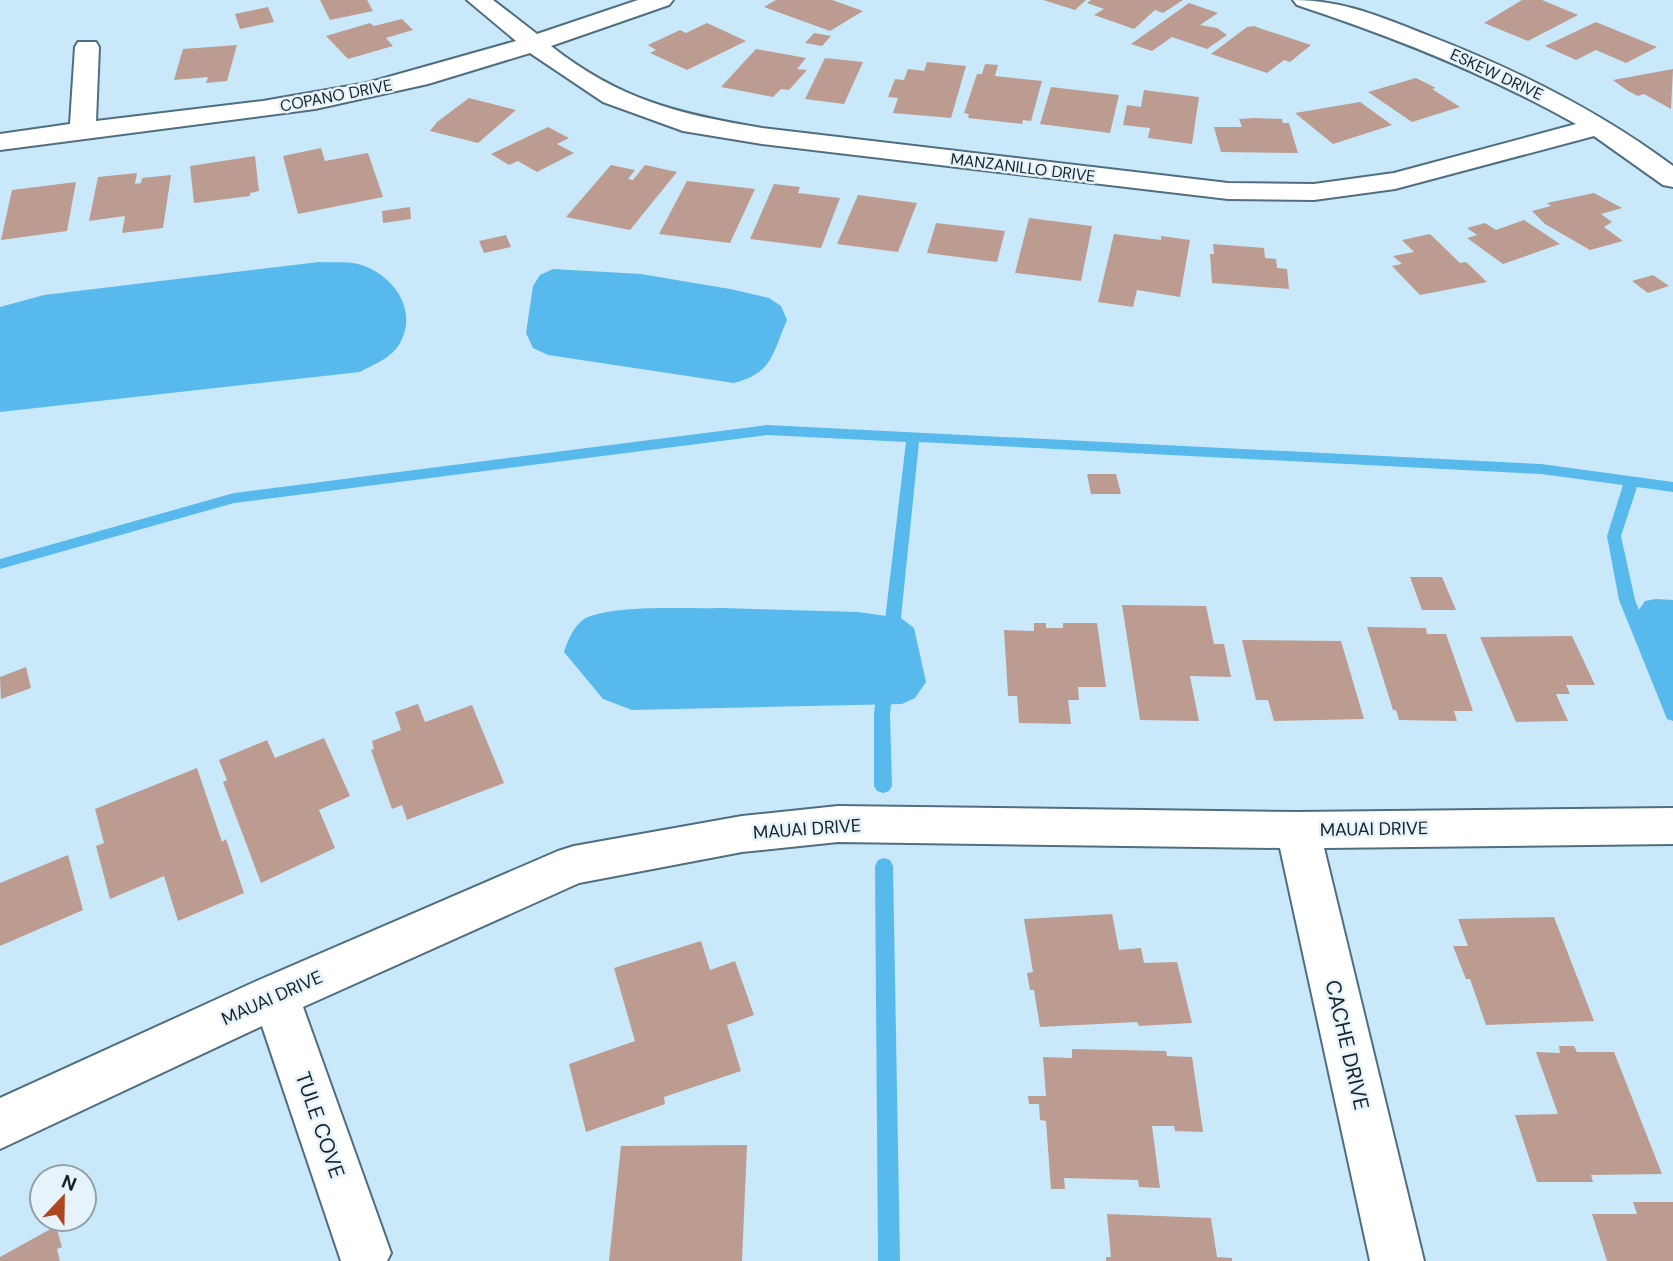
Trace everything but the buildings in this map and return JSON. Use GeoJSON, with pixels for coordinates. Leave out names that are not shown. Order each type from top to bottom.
{"type":"FeatureCollection","features":[{"type":"Feature","properties":{"kind":"street","name":"MANZANILLO DRIVE"},"geometry":{"type":"LineString","coordinates":[[479,0],[533,43],[612,97],[684,123],[776,138],[1228,191],[1314,192],[1395,181],[1596,127]]}},
{"type":"Feature","properties":{"kind":"street","name":"COPANO DRIVE"},"geometry":{"type":"LineString","coordinates":[[0,142],[83,129],[272,108],[418,79],[661,0]]}},
{"type":"Feature","properties":{"kind":"street","name":"ESKEW DRIVE"},"geometry":{"type":"LineString","coordinates":[[1305,0],[1453,52],[1531,88],[1596,127],[1673,179]]}},
{"type":"Feature","properties":{"kind":"street"},"geometry":{"type":"LineString","coordinates":[[83,129],[87,47]]}},
{"type":"Feature","properties":{"kind":"street","name":"MAUAI DRIVE"},"geometry":{"type":"LineString","coordinates":[[0,1124],[276,996],[574,865],[742,834],[838,824],[1297,830],[1673,826]]}},
{"type":"Feature","properties":{"kind":"street","name":"CACHE DRIVE"},"geometry":{"type":"LineString","coordinates":[[1297,830],[1397,1261]]}},
{"type":"Feature","properties":{"kind":"street","name":"TULE COVE"},"geometry":{"type":"LineString","coordinates":[[276,996],[364,1253]]}},
{"type":"Feature","properties":{"kind":"water"},"geometry":{"type":"Polygon","coordinates":[[[319,262],[358,264],[382,275],[399,294],[404,305],[405,330],[397,348],[360,372],[0,412],[0,307],[44,295],[319,262]]]}},
{"type":"Feature","properties":{"kind":"water"},"geometry":{"type":"Polygon","coordinates":[[[553,269],[641,274],[730,289],[769,298],[781,306],[787,320],[770,361],[757,374],[734,383],[548,355],[533,348],[526,333],[533,286],[540,275],[553,269]]]}},
{"type":"Feature","properties":{"kind":"water"},"geometry":{"type":"Polygon","coordinates":[[[1673,600],[1673,703],[1636,614],[1645,601],[1673,600]]]}},
{"type":"Feature","properties":{"kind":"water"},"geometry":{"type":"Polygon","coordinates":[[[722,608],[858,612],[901,618],[914,628],[926,682],[915,698],[902,704],[632,710],[603,699],[564,652],[577,626],[584,619],[596,614],[631,609],[722,608]]]}},
{"type":"Feature","properties":{"kind":"waterway"},"geometry":{"type":"LineString","coordinates":[[0,564],[234,498],[767,430],[913,437]]}},
{"type":"Feature","properties":{"kind":"waterway"},"geometry":{"type":"LineString","coordinates":[[891,637],[913,437]]}},
{"type":"Feature","properties":{"kind":"waterway"},"geometry":{"type":"LineString","coordinates":[[913,437],[1541,469],[1673,487]]}},
{"type":"Feature","properties":{"kind":"waterway"},"geometry":{"type":"LineString","coordinates":[[1631,482],[1614,536],[1627,600],[1673,714]]}},
{"type":"Feature","properties":{"kind":"waterway"},"geometry":{"type":"LineString","coordinates":[[883,786],[882,715],[885,683]]}},
{"type":"Feature","properties":{"kind":"waterway"},"geometry":{"type":"LineString","coordinates":[[884,866],[889,1261]]}}]}
